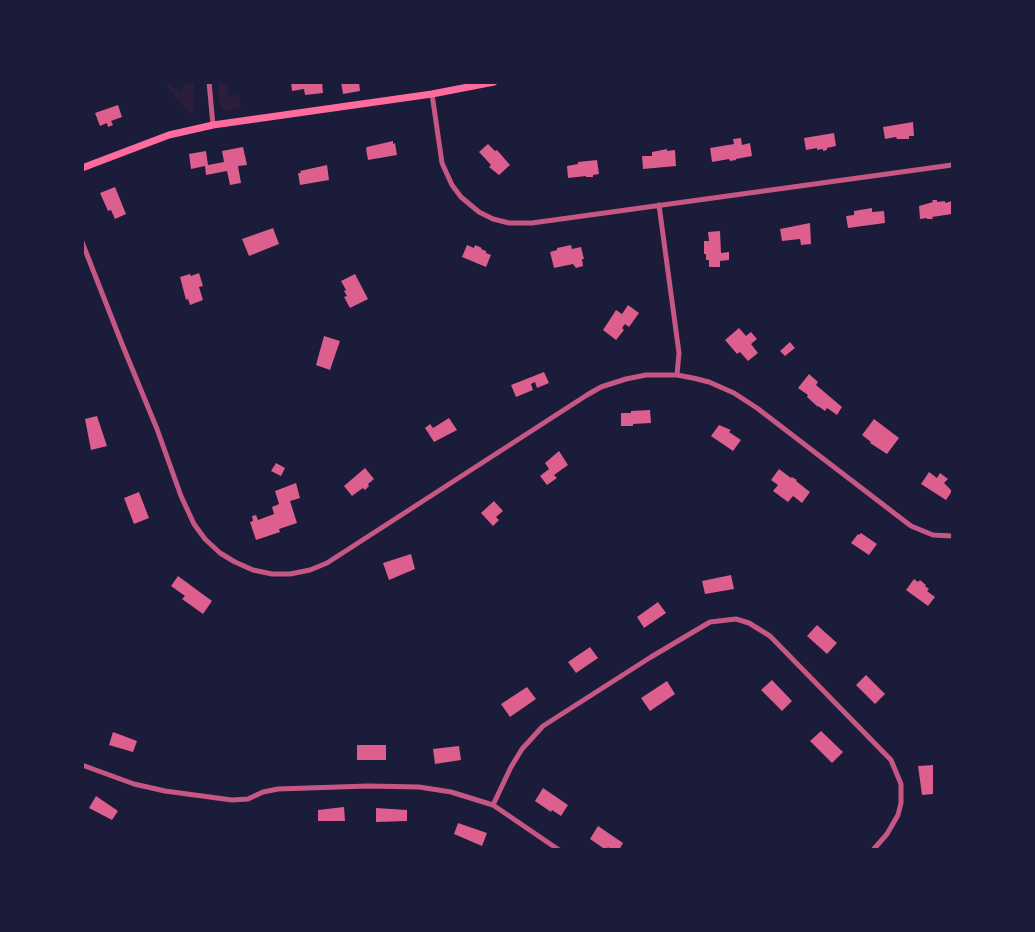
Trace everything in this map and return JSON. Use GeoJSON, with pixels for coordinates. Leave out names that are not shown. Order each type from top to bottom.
{"type":"FeatureCollection","features":[{"type":"Feature","properties":{"kind":"main road"},"geometry":{"type":"LineString","coordinates":[[82,168],[169,135],[212,125],[432,94],[494,82]]}},
{"type":"Feature","properties":{"kind":"street"},"geometry":{"type":"LineString","coordinates":[[209,82],[212,125]]}},
{"type":"Feature","properties":{"kind":"street"},"geometry":{"type":"LineString","coordinates":[[432,94],[441,155],[448,178],[466,203],[486,216],[509,223],[524,224],[952,165]]}},
{"type":"Feature","properties":{"kind":"street"},"geometry":{"type":"LineString","coordinates":[[659,205],[679,353],[677,375]]}},
{"type":"Feature","properties":{"kind":"street"},"geometry":{"type":"LineString","coordinates":[[82,242],[158,429],[181,496],[194,524],[212,546],[228,558],[245,567],[263,573],[290,574],[327,563],[586,395],[601,387],[636,377],[652,375],[677,375],[709,382],[734,393],[757,408],[911,526],[933,535],[952,536]]}},
{"type":"Feature","properties":{"kind":"street"},"geometry":{"type":"LineString","coordinates":[[493,805],[522,749],[544,726],[650,657],[710,622],[736,619],[770,636],[891,760],[902,784],[901,803],[898,815],[887,834],[873,850]]}},
{"type":"Feature","properties":{"kind":"street"},"geometry":{"type":"LineString","coordinates":[[82,765],[134,784],[165,791],[232,800],[248,799],[263,792],[278,789],[419,787],[452,792],[493,805],[558,850]]}},
{"type":"Feature","properties":{"kind":"shaded area"},"geometry":{"type":"Polygon","coordinates":[[[164,83],[171,83],[179,92],[188,83],[194,83],[193,117],[164,83]]]}},
{"type":"Feature","properties":{"kind":"shaded area"},"geometry":{"type":"Polygon","coordinates":[[[218,83],[227,83],[229,96],[239,94],[241,108],[224,111],[219,102],[218,83]]]}},
{"type":"Feature","properties":{"kind":"building"},"geometry":{"type":"Polygon","coordinates":[[[291,82],[322,82],[323,93],[305,95],[304,89],[292,91],[291,82]]]}},
{"type":"Feature","properties":{"kind":"building"},"geometry":{"type":"Polygon","coordinates":[[[341,82],[359,82],[360,91],[343,94],[341,82]]]}},
{"type":"Feature","properties":{"kind":"building"},"geometry":{"type":"Polygon","coordinates":[[[118,105],[122,117],[111,121],[113,125],[108,127],[107,123],[100,126],[95,113],[118,105]]]}},
{"type":"Feature","properties":{"kind":"building"},"geometry":{"type":"Polygon","coordinates":[[[913,122],[914,136],[909,136],[909,139],[897,139],[896,137],[885,139],[883,127],[913,122]]]}},
{"type":"Feature","properties":{"kind":"building"},"geometry":{"type":"Polygon","coordinates":[[[834,133],[836,146],[823,151],[823,149],[817,150],[817,148],[806,150],[804,138],[834,133]]]}},
{"type":"Feature","properties":{"kind":"building"},"geometry":{"type":"Polygon","coordinates":[[[741,138],[742,145],[750,143],[752,156],[730,161],[729,159],[712,162],[710,148],[734,144],[733,139],[741,138]]]}},
{"type":"Feature","properties":{"kind":"building"},"geometry":{"type":"Polygon","coordinates":[[[393,141],[397,155],[368,160],[367,147],[393,141]]]}},
{"type":"Feature","properties":{"kind":"building"},"geometry":{"type":"Polygon","coordinates":[[[488,144],[495,151],[497,150],[510,165],[499,175],[489,167],[491,165],[479,152],[488,144]]]}},
{"type":"Feature","properties":{"kind":"building"},"geometry":{"type":"Polygon","coordinates":[[[243,147],[247,165],[238,166],[241,183],[230,185],[227,171],[206,175],[205,166],[191,169],[189,154],[206,151],[208,165],[224,162],[222,151],[243,147]]]}},
{"type":"Feature","properties":{"kind":"building"},"geometry":{"type":"Polygon","coordinates":[[[667,149],[667,151],[675,150],[676,166],[643,169],[642,156],[652,156],[652,152],[667,149]]]}},
{"type":"Feature","properties":{"kind":"building"},"geometry":{"type":"Polygon","coordinates":[[[597,160],[599,174],[593,175],[593,177],[568,178],[567,166],[578,164],[578,162],[597,160]]]}},
{"type":"Feature","properties":{"kind":"building"},"geometry":{"type":"Polygon","coordinates":[[[327,165],[329,180],[300,185],[298,173],[301,173],[300,171],[327,165]]]}},
{"type":"Feature","properties":{"kind":"building"},"geometry":{"type":"Polygon","coordinates":[[[115,187],[126,214],[115,219],[111,210],[108,211],[100,193],[115,187]]]}},
{"type":"Feature","properties":{"kind":"building"},"geometry":{"type":"Polygon","coordinates":[[[932,200],[937,200],[937,202],[945,201],[945,203],[952,201],[952,214],[932,217],[933,219],[920,219],[919,206],[933,202],[932,200]]]}},
{"type":"Feature","properties":{"kind":"building"},"geometry":{"type":"Polygon","coordinates":[[[872,208],[872,212],[884,211],[885,223],[848,228],[846,216],[854,215],[854,211],[872,208]]]}},
{"type":"Feature","properties":{"kind":"building"},"geometry":{"type":"Polygon","coordinates":[[[810,223],[811,244],[801,245],[800,239],[782,241],[780,229],[810,223]]]}},
{"type":"Feature","properties":{"kind":"building"},"geometry":{"type":"Polygon","coordinates":[[[273,228],[279,244],[249,256],[242,239],[273,228]]]}},
{"type":"Feature","properties":{"kind":"building"},"geometry":{"type":"Polygon","coordinates":[[[720,231],[721,253],[729,252],[729,260],[720,261],[720,267],[709,267],[709,260],[706,260],[706,254],[704,254],[704,241],[709,241],[708,232],[720,231]]]}},
{"type":"Feature","properties":{"kind":"building"},"geometry":{"type":"Polygon","coordinates":[[[467,245],[474,248],[475,245],[491,255],[486,267],[462,257],[467,245]]]}},
{"type":"Feature","properties":{"kind":"building"},"geometry":{"type":"Polygon","coordinates":[[[571,245],[572,249],[581,247],[584,259],[582,259],[583,266],[576,268],[573,264],[554,268],[550,252],[557,250],[557,248],[571,245]]]}},
{"type":"Feature","properties":{"kind":"building"},"geometry":{"type":"Polygon","coordinates":[[[199,273],[203,286],[199,287],[203,300],[190,305],[188,299],[186,300],[180,277],[199,273]]]}},
{"type":"Feature","properties":{"kind":"building"},"geometry":{"type":"Polygon","coordinates":[[[355,274],[368,299],[350,308],[344,297],[347,296],[344,291],[346,290],[341,281],[355,274]]]}},
{"type":"Feature","properties":{"kind":"building"},"geometry":{"type":"Polygon","coordinates":[[[628,305],[639,313],[629,327],[625,324],[622,328],[624,330],[616,340],[603,330],[616,310],[622,314],[628,305]]]}},
{"type":"Feature","properties":{"kind":"building"},"geometry":{"type":"Polygon","coordinates":[[[739,328],[746,336],[751,332],[757,339],[751,344],[758,353],[748,361],[740,352],[737,354],[725,340],[739,328]]]}},
{"type":"Feature","properties":{"kind":"building"},"geometry":{"type":"Polygon","coordinates":[[[324,336],[340,341],[330,370],[316,365],[324,336]]]}},
{"type":"Feature","properties":{"kind":"building"},"geometry":{"type":"Polygon","coordinates":[[[790,342],[795,348],[785,356],[780,351],[790,342]]]}},
{"type":"Feature","properties":{"kind":"building"},"geometry":{"type":"Polygon","coordinates":[[[544,372],[549,383],[537,388],[535,382],[531,384],[533,390],[516,397],[511,385],[544,372]]]}},
{"type":"Feature","properties":{"kind":"building"},"geometry":{"type":"Polygon","coordinates":[[[809,374],[818,382],[816,385],[842,407],[837,415],[827,408],[825,411],[818,407],[807,397],[808,395],[798,388],[809,374]]]}},
{"type":"Feature","properties":{"kind":"building"},"geometry":{"type":"Polygon","coordinates":[[[650,410],[651,423],[621,426],[621,413],[650,410]]]}},
{"type":"Feature","properties":{"kind":"building"},"geometry":{"type":"Polygon","coordinates":[[[97,416],[107,446],[91,450],[85,419],[97,416]]]}},
{"type":"Feature","properties":{"kind":"building"},"geometry":{"type":"Polygon","coordinates":[[[449,418],[457,430],[434,442],[425,428],[430,424],[433,428],[449,418]]]}},
{"type":"Feature","properties":{"kind":"building"},"geometry":{"type":"Polygon","coordinates":[[[874,419],[899,438],[887,454],[870,443],[862,435],[874,419]]]}},
{"type":"Feature","properties":{"kind":"building"},"geometry":{"type":"Polygon","coordinates":[[[719,425],[731,430],[729,432],[741,440],[733,451],[711,436],[719,425]]]}},
{"type":"Feature","properties":{"kind":"building"},"geometry":{"type":"Polygon","coordinates":[[[559,451],[568,465],[554,475],[557,478],[547,485],[540,476],[549,469],[545,463],[559,451]]]}},
{"type":"Feature","properties":{"kind":"building"},"geometry":{"type":"Polygon","coordinates":[[[276,463],[285,468],[281,476],[271,471],[276,463]]]}},
{"type":"Feature","properties":{"kind":"building"},"geometry":{"type":"Polygon","coordinates":[[[365,468],[374,479],[365,490],[363,488],[352,496],[344,486],[365,468]]]}},
{"type":"Feature","properties":{"kind":"building"},"geometry":{"type":"Polygon","coordinates":[[[779,469],[797,480],[810,492],[802,503],[793,496],[788,502],[773,491],[778,485],[771,480],[779,469]]]}},
{"type":"Feature","properties":{"kind":"building"},"geometry":{"type":"Polygon","coordinates":[[[929,472],[937,478],[940,473],[948,479],[944,483],[952,491],[946,500],[921,484],[929,472]]]}},
{"type":"Feature","properties":{"kind":"building"},"geometry":{"type":"Polygon","coordinates":[[[296,483],[300,498],[290,501],[297,523],[279,529],[280,532],[256,540],[250,522],[253,521],[252,516],[256,515],[258,520],[274,514],[272,507],[279,504],[275,491],[296,483]]]}},
{"type":"Feature","properties":{"kind":"building"},"geometry":{"type":"Polygon","coordinates":[[[139,492],[149,518],[134,524],[124,498],[139,492]]]}},
{"type":"Feature","properties":{"kind":"building"},"geometry":{"type":"Polygon","coordinates":[[[494,501],[503,511],[496,517],[499,520],[493,526],[481,513],[494,501]]]}},
{"type":"Feature","properties":{"kind":"building"},"geometry":{"type":"Polygon","coordinates":[[[861,533],[877,544],[869,555],[851,543],[861,533]]]}},
{"type":"Feature","properties":{"kind":"building"},"geometry":{"type":"Polygon","coordinates":[[[411,554],[415,569],[389,580],[383,563],[411,554]]]}},
{"type":"Feature","properties":{"kind":"building"},"geometry":{"type":"Polygon","coordinates":[[[731,575],[734,589],[705,594],[702,581],[731,575]]]}},
{"type":"Feature","properties":{"kind":"building"},"geometry":{"type":"Polygon","coordinates":[[[178,576],[212,601],[203,614],[182,599],[185,596],[171,586],[178,576]]]}},
{"type":"Feature","properties":{"kind":"building"},"geometry":{"type":"Polygon","coordinates":[[[914,579],[918,582],[920,580],[926,585],[929,589],[927,591],[935,597],[928,606],[906,590],[914,579]]]}},
{"type":"Feature","properties":{"kind":"building"},"geometry":{"type":"Polygon","coordinates":[[[658,602],[666,613],[644,628],[637,617],[658,602]]]}},
{"type":"Feature","properties":{"kind":"building"},"geometry":{"type":"Polygon","coordinates":[[[817,625],[837,643],[827,654],[807,636],[817,625]]]}},
{"type":"Feature","properties":{"kind":"building"},"geometry":{"type":"Polygon","coordinates":[[[590,647],[598,658],[576,673],[568,662],[590,647]]]}},
{"type":"Feature","properties":{"kind":"building"},"geometry":{"type":"Polygon","coordinates":[[[866,675],[885,694],[875,704],[856,685],[866,675]]]}},
{"type":"Feature","properties":{"kind":"building"},"geometry":{"type":"Polygon","coordinates":[[[772,680],[792,701],[782,711],[761,690],[772,680]]]}},
{"type":"Feature","properties":{"kind":"building"},"geometry":{"type":"Polygon","coordinates":[[[667,681],[675,694],[650,711],[641,698],[667,681]]]}},
{"type":"Feature","properties":{"kind":"building"},"geometry":{"type":"Polygon","coordinates":[[[527,687],[536,699],[510,717],[501,704],[527,687]]]}},
{"type":"Feature","properties":{"kind":"building"},"geometry":{"type":"Polygon","coordinates":[[[821,731],[843,752],[832,763],[810,741],[821,731]]]}},
{"type":"Feature","properties":{"kind":"building"},"geometry":{"type":"Polygon","coordinates":[[[113,732],[137,741],[133,752],[109,745],[113,732]]]}},
{"type":"Feature","properties":{"kind":"building"},"geometry":{"type":"Polygon","coordinates":[[[357,745],[386,745],[386,760],[357,760],[357,745]]]}},
{"type":"Feature","properties":{"kind":"building"},"geometry":{"type":"Polygon","coordinates":[[[459,746],[461,760],[435,764],[433,749],[459,746]]]}},
{"type":"Feature","properties":{"kind":"building"},"geometry":{"type":"Polygon","coordinates":[[[933,765],[933,794],[922,795],[918,766],[933,765]]]}},
{"type":"Feature","properties":{"kind":"building"},"geometry":{"type":"Polygon","coordinates":[[[543,788],[568,805],[561,816],[552,810],[551,812],[535,801],[543,788]]]}},
{"type":"Feature","properties":{"kind":"building"},"geometry":{"type":"Polygon","coordinates":[[[96,796],[118,811],[112,820],[89,808],[96,796]]]}},
{"type":"Feature","properties":{"kind":"building"},"geometry":{"type":"Polygon","coordinates":[[[344,807],[345,821],[318,821],[318,810],[344,807]]]}},
{"type":"Feature","properties":{"kind":"building"},"geometry":{"type":"Polygon","coordinates":[[[376,808],[407,810],[407,821],[376,822],[376,808]]]}},
{"type":"Feature","properties":{"kind":"building"},"geometry":{"type":"Polygon","coordinates":[[[458,823],[487,833],[482,846],[454,834],[458,823]]]}},
{"type":"Feature","properties":{"kind":"building"},"geometry":{"type":"Polygon","coordinates":[[[598,826],[623,843],[619,850],[611,850],[608,847],[606,850],[590,839],[598,826]]]}}]}
